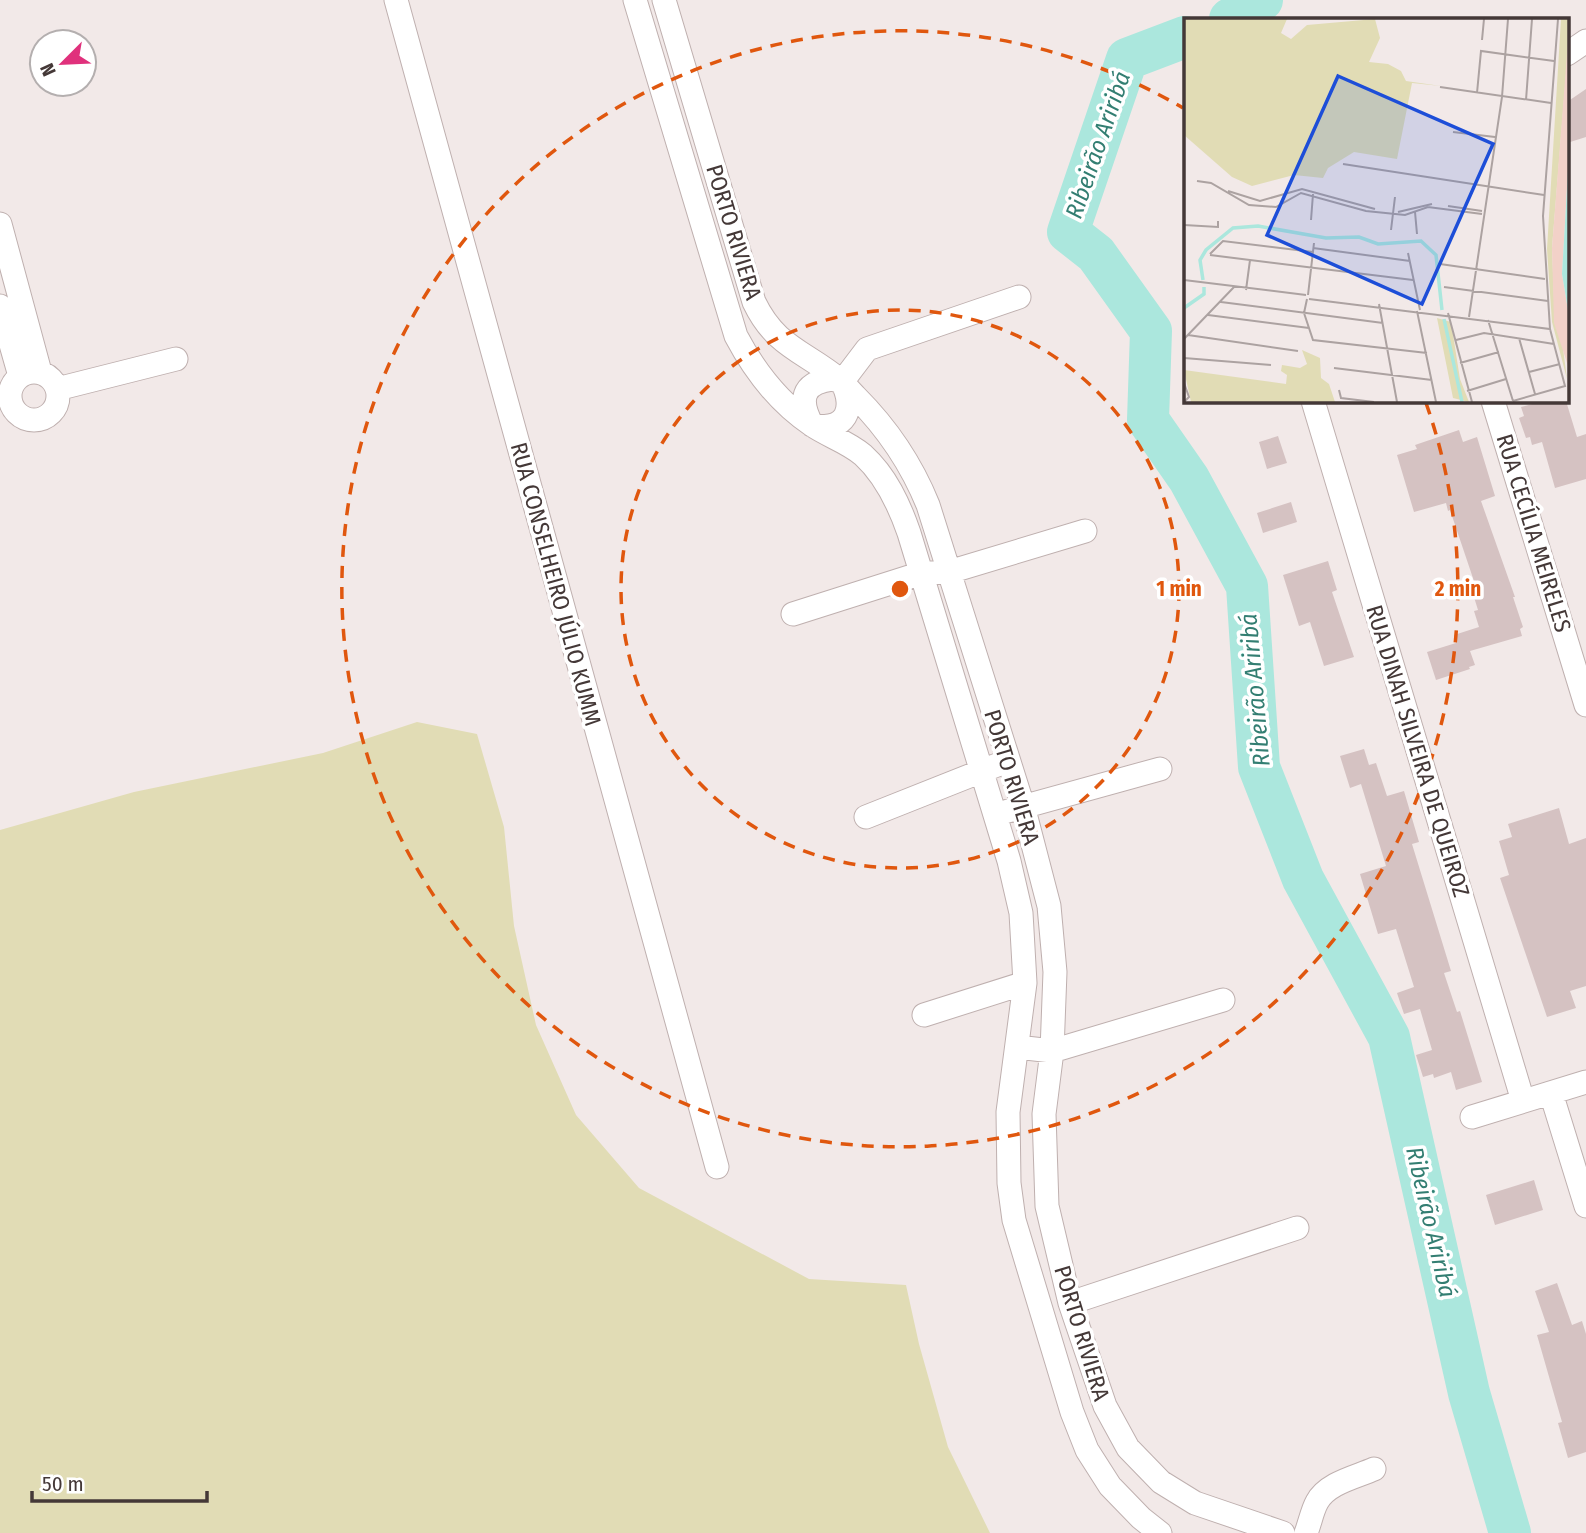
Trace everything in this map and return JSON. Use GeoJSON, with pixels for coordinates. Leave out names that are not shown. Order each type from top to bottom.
{"type":"FeatureCollection","features":[{"type":"Feature","properties":{"kind":"street","name":"RUA CONSELHEIRO JÚLIO KUMM"},"geometry":{"type":"LineString","coordinates":[[396,0],[717,1167]]}},
{"type":"Feature","properties":{"kind":"street","name":"PORTO RIVIERA"},"geometry":{"type":"LineString","coordinates":[[635,0],[728,314],[742,347],[762,379],[780,399],[812,425],[855,450],[875,468],[901,510],[1009,861],[1020,913],[1025,983],[1008,1123],[1009,1183],[1014,1220],[1072,1412],[1087,1450],[1110,1486],[1125,1503],[1160,1533]]}},
{"type":"Feature","properties":{"kind":"street","name":"PORTO RIVIERA"},"geometry":{"type":"LineString","coordinates":[[664,0],[748,287],[761,317],[781,341],[842,382],[883,427],[910,466],[928,505],[1023,806],[1043,879],[1053,933],[1055,972],[1052,1051],[1044,1114],[1047,1206],[1070,1303],[1104,1406],[1128,1448],[1152,1474],[1178,1493],[1240,1527],[1283,1533]]}},
{"type":"Feature","properties":{"kind":"street"},"geometry":{"type":"LineString","coordinates":[[1568,53],[1586,41]]}},
{"type":"Feature","properties":{"kind":"street"},"geometry":{"type":"LineString","coordinates":[[697,208],[723,200]]}},
{"type":"Feature","properties":{"kind":"street"},"geometry":{"type":"LineString","coordinates":[[0,223],[6,301],[30,374]]}},
{"type":"Feature","properties":{"kind":"street"},"geometry":{"type":"LineString","coordinates":[[842,382],[867,349],[1019,297]]}},
{"type":"Feature","properties":{"kind":"street"},"geometry":{"type":"LineString","coordinates":[[57,389],[176,359]]}},
{"type":"Feature","properties":{"kind":"street"},"geometry":{"type":"LineString","coordinates":[[30,374],[53,382],[57,389],[57,405],[52,412],[38,420],[22,418],[11,405],[9,397],[10,389],[30,374]]}},
{"type":"Feature","properties":{"kind":"street"},"geometry":{"type":"LineString","coordinates":[[822,380],[842,382],[849,395],[850,405],[843,418],[831,427],[812,425],[804,411],[803,400],[809,388],[822,380]]}},
{"type":"Feature","properties":{"kind":"street","name":"RUA DINAH SILVEIRA DE QUEIROZ"},"geometry":{"type":"LineString","coordinates":[[1313,402],[1523,1101]]}},
{"type":"Feature","properties":{"kind":"street","name":"RUA CECÍLIA MEIRELES"},"geometry":{"type":"LineString","coordinates":[[1493,402],[1586,705]]}},
{"type":"Feature","properties":{"kind":"street"},"geometry":{"type":"LineString","coordinates":[[793,614],[922,573],[949,572],[1085,531]]}},
{"type":"Feature","properties":{"kind":"street"},"geometry":{"type":"LineString","coordinates":[[866,817],[1008,762]]}},
{"type":"Feature","properties":{"kind":"street"},"geometry":{"type":"LineString","coordinates":[[995,815],[1160,769]]}},
{"type":"Feature","properties":{"kind":"street"},"geometry":{"type":"LineString","coordinates":[[924,1015],[1025,983]]}},
{"type":"Feature","properties":{"kind":"street"},"geometry":{"type":"LineString","coordinates":[[1017,1047],[1052,1051],[1223,1000]]}},
{"type":"Feature","properties":{"kind":"street"},"geometry":{"type":"LineString","coordinates":[[1472,1116],[1586,1082]]}},
{"type":"Feature","properties":{"kind":"street"},"geometry":{"type":"LineString","coordinates":[[1551,1093],[1586,1206]]}},
{"type":"Feature","properties":{"kind":"street"},"geometry":{"type":"LineString","coordinates":[[1070,1303],[1297,1228]]}},
{"type":"Feature","properties":{"kind":"street"},"geometry":{"type":"LineString","coordinates":[[1306,1533],[1318,1500],[1323,1494],[1336,1484],[1374,1469]]}},
{"type":"Feature","properties":{"kind":"shaded area"},"geometry":{"type":"Polygon","coordinates":[[[417,722],[477,734],[504,827],[514,926],[536,1025],[576,1115],[639,1188],[809,1279],[906,1285],[919,1344],[948,1447],[990,1533],[0,1533],[0,830],[134,792],[323,753],[417,722]]]}},
{"type":"Feature","properties":{"kind":"building"},"geometry":{"type":"Polygon","coordinates":[[[1586,89],[1586,137],[1568,143],[1568,101],[1586,89]]]}},
{"type":"Feature","properties":{"kind":"building"},"geometry":{"type":"Polygon","coordinates":[[[1539,402],[1566,402],[1577,437],[1586,434],[1586,479],[1555,488],[1542,442],[1532,445],[1530,437],[1526,438],[1519,418],[1524,416],[1521,407],[1539,402]]]}},
{"type":"Feature","properties":{"kind":"building"},"geometry":{"type":"Polygon","coordinates":[[[1459,430],[1463,442],[1477,437],[1495,496],[1481,501],[1523,627],[1520,629],[1522,636],[1470,651],[1475,665],[1469,667],[1470,669],[1436,680],[1427,652],[1456,643],[1454,635],[1479,627],[1473,594],[1478,593],[1446,503],[1414,512],[1397,455],[1417,449],[1415,445],[1459,430]]]}},
{"type":"Feature","properties":{"kind":"building"},"geometry":{"type":"Polygon","coordinates":[[[1278,436],[1287,463],[1267,469],[1259,442],[1278,436]]]}},
{"type":"Feature","properties":{"kind":"building"},"geometry":{"type":"Polygon","coordinates":[[[1291,502],[1297,522],[1263,533],[1257,513],[1291,502]]]}},
{"type":"Feature","properties":{"kind":"building"},"geometry":{"type":"Polygon","coordinates":[[[1328,561],[1337,590],[1332,592],[1354,657],[1324,666],[1310,622],[1299,626],[1283,575],[1328,561]]]}},
{"type":"Feature","properties":{"kind":"building"},"geometry":{"type":"Polygon","coordinates":[[[1364,749],[1369,765],[1376,763],[1387,796],[1404,791],[1419,842],[1412,844],[1451,971],[1444,973],[1457,1012],[1460,1011],[1482,1082],[1456,1090],[1451,1072],[1434,1078],[1433,1074],[1423,1077],[1416,1055],[1432,1050],[1420,1009],[1404,1014],[1397,993],[1414,987],[1396,929],[1378,934],[1360,874],[1386,866],[1361,784],[1350,788],[1340,756],[1364,749]]]}},
{"type":"Feature","properties":{"kind":"building"},"geometry":{"type":"Polygon","coordinates":[[[1559,808],[1569,844],[1586,838],[1586,986],[1570,991],[1576,1008],[1547,1017],[1500,878],[1509,875],[1499,841],[1512,837],[1508,824],[1559,808]]]}},
{"type":"Feature","properties":{"kind":"building"},"geometry":{"type":"Polygon","coordinates":[[[1534,1180],[1543,1210],[1495,1225],[1486,1195],[1534,1180]]]}},
{"type":"Feature","properties":{"kind":"building"},"geometry":{"type":"Polygon","coordinates":[[[1557,1283],[1572,1325],[1582,1321],[1586,1334],[1586,1452],[1568,1458],[1558,1423],[1562,1422],[1537,1335],[1549,1332],[1535,1291],[1557,1283]]]}},
{"type":"Feature","properties":{"kind":"waterway","name":"Ribeirão Ariribá"},"geometry":{"type":"LineString","coordinates":[[1233,18],[1247,13],[1262,0]]}},
{"type":"Feature","properties":{"kind":"waterway","name":"Ribeirão Ariribá"},"geometry":{"type":"LineString","coordinates":[[1184,37],[1127,59],[1068,232],[1096,254],[1151,331],[1148,420],[1189,479],[1247,586],[1259,767],[1303,879],[1389,1037],[1469,1393],[1510,1533]]}}]}
